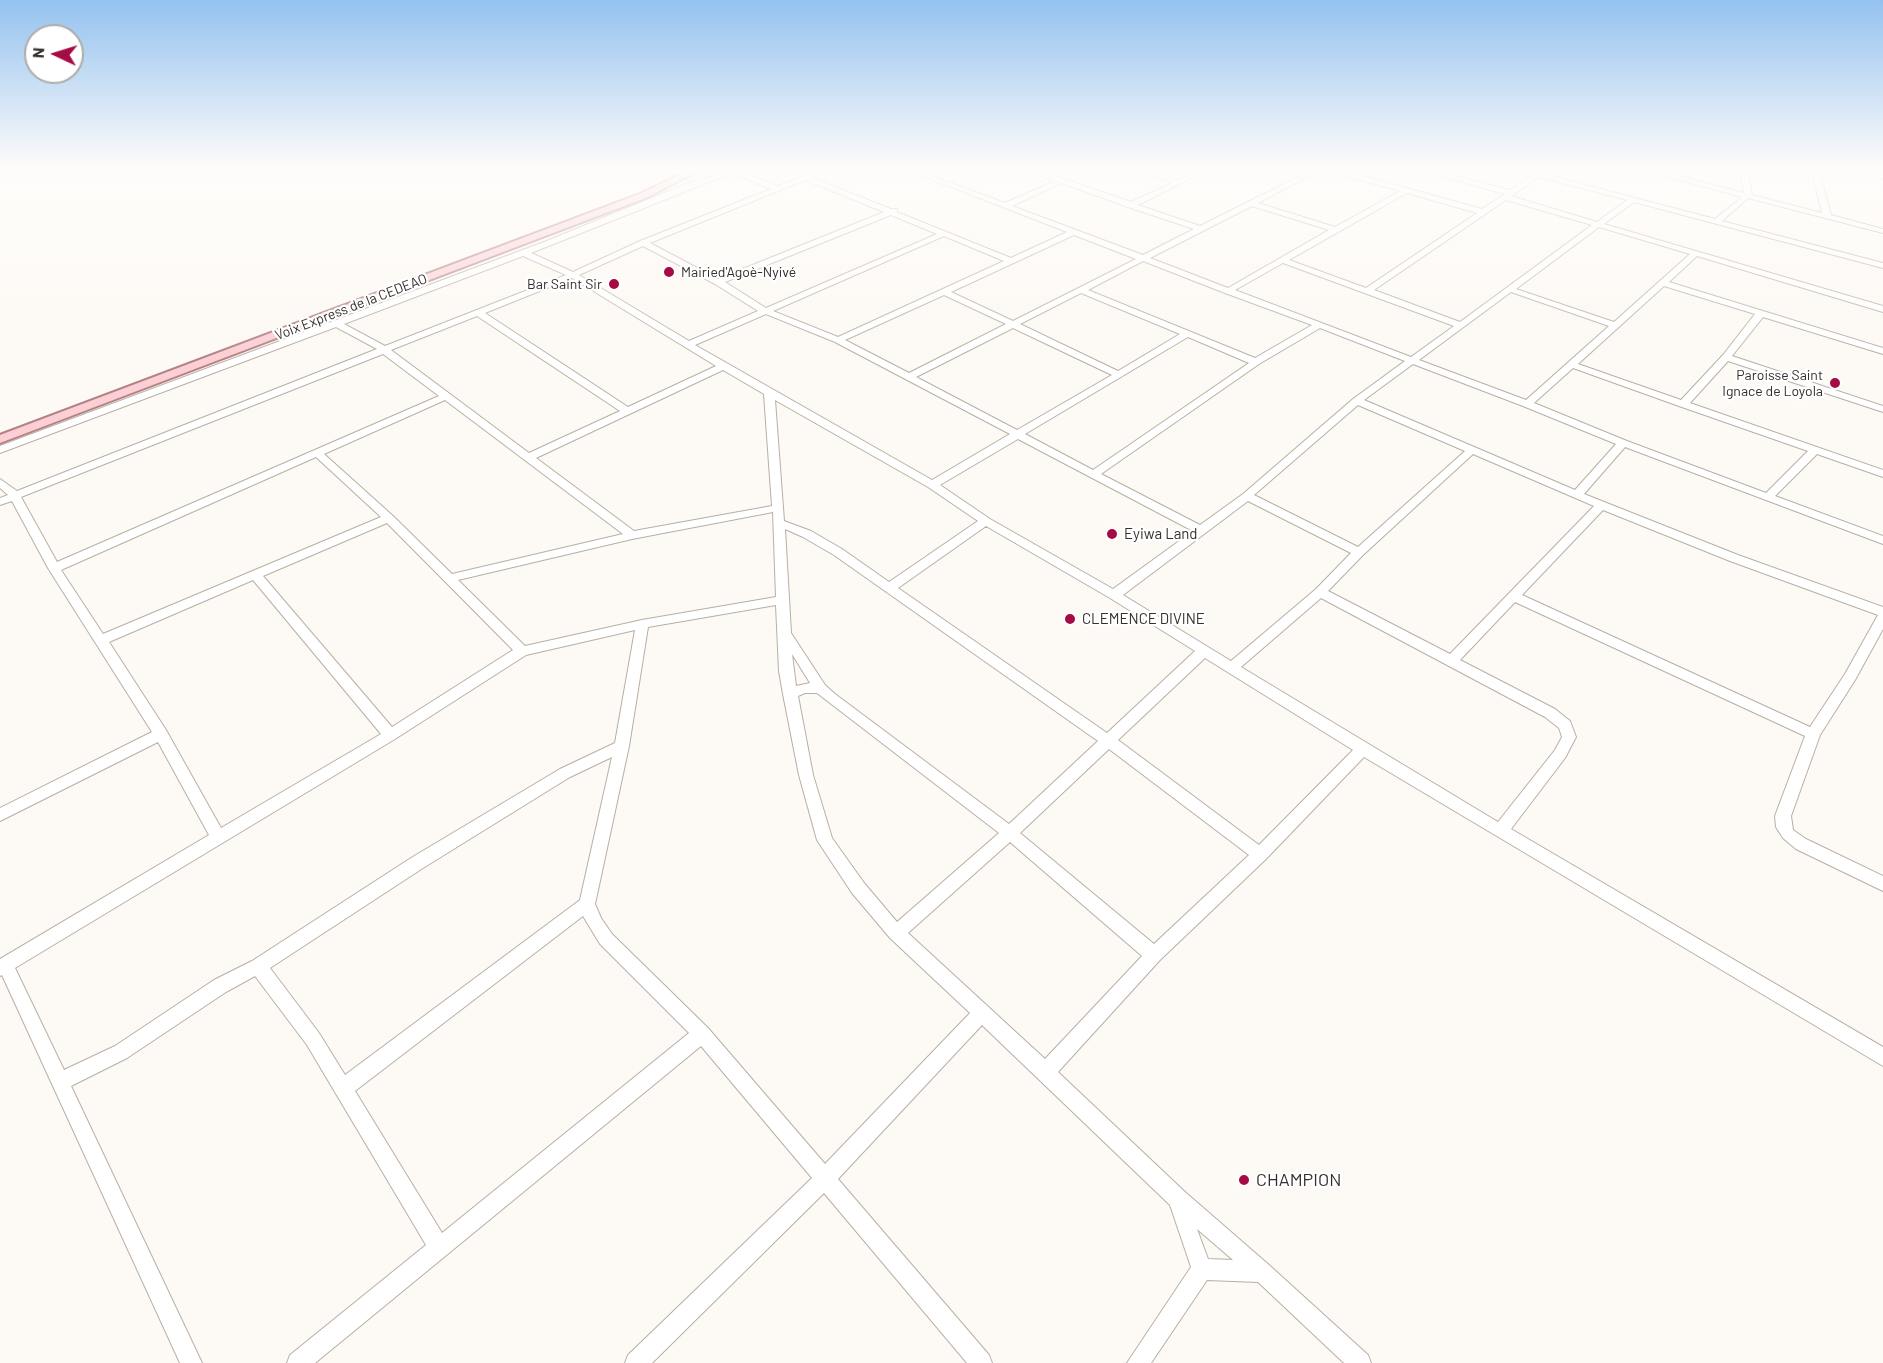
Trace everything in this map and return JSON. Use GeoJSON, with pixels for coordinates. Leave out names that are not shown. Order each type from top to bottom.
{"type":"FeatureCollection","features":[{"type":"Feature","properties":{"kind":"main road","name":"Voix Express de la CEDEAO"},"geometry":{"type":"LineString","coordinates":[[0,438],[546,232]]}},
{"type":"Feature","properties":{"kind":"main road"},"geometry":{"type":"LineString","coordinates":[[0,429],[436,272]]}},
{"type":"Feature","properties":{"kind":"street"},"geometry":{"type":"LineString","coordinates":[[0,450],[576,232]]}},
{"type":"Feature","properties":{"kind":"street"},"geometry":{"type":"LineString","coordinates":[[0,502],[573,275],[671,232]]}},
{"type":"Feature","properties":{"kind":"street"},"geometry":{"type":"LineString","coordinates":[[718,282],[845,232]]}},
{"type":"Feature","properties":{"kind":"street"},"geometry":{"type":"LineString","coordinates":[[688,345],[945,232],[1012,261]]}},
{"type":"Feature","properties":{"kind":"street"},"geometry":{"type":"LineString","coordinates":[[838,340],[1074,232],[1623,443],[1883,540]]}},
{"type":"Feature","properties":{"kind":"street"},"geometry":{"type":"LineString","coordinates":[[909,376],[1197,232]]}},
{"type":"Feature","properties":{"kind":"street"},"geometry":{"type":"LineString","coordinates":[[1228,291],[1333,232]]}},
{"type":"Feature","properties":{"kind":"street"},"geometry":{"type":"LineString","coordinates":[[1367,291],[1454,232]]}},
{"type":"Feature","properties":{"kind":"street"},"geometry":{"type":"LineString","coordinates":[[1114,595],[1247,496],[1357,400],[1587,232]]}},
{"type":"Feature","properties":{"kind":"street"},"geometry":{"type":"LineString","coordinates":[[1622,232],[1883,309]]}},
{"type":"Feature","properties":{"kind":"street"},"geometry":{"type":"LineString","coordinates":[[1756,232],[1883,266]]}},
{"type":"Feature","properties":{"kind":"street"},"geometry":{"type":"LineString","coordinates":[[643,243],[718,282],[764,310],[838,340],[1202,531]]}},
{"type":"Feature","properties":{"kind":"street"},"geometry":{"type":"LineString","coordinates":[[524,253],[573,275],[723,366],[932,485],[986,521],[1205,650],[1363,749],[1883,1057]]}},
{"type":"Feature","properties":{"kind":"street"},"geometry":{"type":"LineString","coordinates":[[1527,405],[1695,254]]}},
{"type":"Feature","properties":{"kind":"street"},"geometry":{"type":"LineString","coordinates":[[1281,260],[1461,325]]}},
{"type":"Feature","properties":{"kind":"street"},"geometry":{"type":"LineString","coordinates":[[1664,283],[1883,351]]}},
{"type":"Feature","properties":{"kind":"street"},"geometry":{"type":"LineString","coordinates":[[1509,289],[1615,325]]}},
{"type":"Feature","properties":{"kind":"street"},"geometry":{"type":"LineString","coordinates":[[1081,290],[1256,362]]}},
{"type":"Feature","properties":{"kind":"street"},"geometry":{"type":"LineString","coordinates":[[945,292],[1118,374]]}},
{"type":"Feature","properties":{"kind":"street"},"geometry":{"type":"LineString","coordinates":[[477,312],[627,411]]}},
{"type":"Feature","properties":{"kind":"street"},"geometry":{"type":"LineString","coordinates":[[1683,404],[1726,357],[1761,313]]}},
{"type":"Feature","properties":{"kind":"street"},"geometry":{"type":"LineString","coordinates":[[336,323],[383,349],[632,535]]}},
{"type":"Feature","properties":{"kind":"street"},"geometry":{"type":"LineString","coordinates":[[1094,474],[1256,362],[1319,325]]}},
{"type":"Feature","properties":{"kind":"street"},"geometry":{"type":"LineString","coordinates":[[932,485],[1186,334]]}},
{"type":"Feature","properties":{"kind":"street"},"geometry":{"type":"LineString","coordinates":[[1726,357],[1883,410]]}},
{"type":"Feature","properties":{"kind":"street"},"geometry":{"type":"LineString","coordinates":[[1573,364],[1883,474]]}},
{"type":"Feature","properties":{"kind":"street"},"geometry":{"type":"LineString","coordinates":[[529,457],[723,366]]}},
{"type":"Feature","properties":{"kind":"street"},"geometry":{"type":"LineString","coordinates":[[769,391],[779,516],[786,672],[806,775],[825,840],[858,888],[896,933],[1178,1199],[1262,1272],[1360,1363]]}},
{"type":"Feature","properties":{"kind":"street"},"geometry":{"type":"LineString","coordinates":[[54,568],[447,396]]}},
{"type":"Feature","properties":{"kind":"street"},"geometry":{"type":"LineString","coordinates":[[1357,400],[1601,505],[1734,558],[1883,612]]}},
{"type":"Feature","properties":{"kind":"street"},"geometry":{"type":"LineString","coordinates":[[1577,495],[1623,443]]}},
{"type":"Feature","properties":{"kind":"street"},"geometry":{"type":"LineString","coordinates":[[1768,497],[1815,450]]}},
{"type":"Feature","properties":{"kind":"street"},"geometry":{"type":"LineString","coordinates":[[1233,667],[1320,592],[1359,552],[1471,451]]}},
{"type":"Feature","properties":{"kind":"street"},"geometry":{"type":"LineString","coordinates":[[316,453],[389,519],[522,651]]}},
{"type":"Feature","properties":{"kind":"street"},"geometry":{"type":"LineString","coordinates":[[0,482],[15,496],[54,568],[161,734],[218,838]]}},
{"type":"Feature","properties":{"kind":"street"},"geometry":{"type":"LineString","coordinates":[[1247,496],[1359,552]]}},
{"type":"Feature","properties":{"kind":"street"},"geometry":{"type":"LineString","coordinates":[[1451,661],[1601,505]]}},
{"type":"Feature","properties":{"kind":"street"},"geometry":{"type":"LineString","coordinates":[[450,578],[632,535],[779,516],[838,552],[1107,740],[1260,854]]}},
{"type":"Feature","properties":{"kind":"street"},"geometry":{"type":"LineString","coordinates":[[102,640],[389,519]]}},
{"type":"Feature","properties":{"kind":"street"},"geometry":{"type":"LineString","coordinates":[[889,588],[986,521]]}},
{"type":"Feature","properties":{"kind":"street"},"geometry":{"type":"LineString","coordinates":[[256,576],[390,735]]}},
{"type":"Feature","properties":{"kind":"street"},"geometry":{"type":"LineString","coordinates":[[1320,592],[1560,720],[1568,731],[1569,737],[1560,754],[1500,831]]}},
{"type":"Feature","properties":{"kind":"street"},"geometry":{"type":"LineString","coordinates":[[1514,596],[1813,734]]}},
{"type":"Feature","properties":{"kind":"street"},"geometry":{"type":"LineString","coordinates":[[191,1363],[60,1082],[3,967],[390,735],[522,651],[642,624],[782,600]]}},
{"type":"Feature","properties":{"kind":"street"},"geometry":{"type":"LineString","coordinates":[[1883,618],[1850,677],[1813,734],[1783,816],[1784,827],[1788,834],[1801,844],[1883,884]]}},
{"type":"Feature","properties":{"kind":"street"},"geometry":{"type":"LineString","coordinates":[[642,624],[622,746],[587,904],[594,922],[606,939],[702,1034],[981,1363]]}},
{"type":"Feature","properties":{"kind":"street"},"geometry":{"type":"LineString","coordinates":[[786,634],[820,688],[830,699],[1011,833],[1154,955]]}},
{"type":"Feature","properties":{"kind":"street"},"geometry":{"type":"LineString","coordinates":[[896,933],[1011,833],[1205,650]]}},
{"type":"Feature","properties":{"kind":"street"},"geometry":{"type":"LineString","coordinates":[[790,693],[803,688],[820,688]]}},
{"type":"Feature","properties":{"kind":"street"},"geometry":{"type":"LineString","coordinates":[[0,815],[161,734]]}},
{"type":"Feature","properties":{"kind":"street"},"geometry":{"type":"LineString","coordinates":[[60,1082],[121,1052],[220,986],[258,966],[407,870],[565,773],[622,746]]}},
{"type":"Feature","properties":{"kind":"street"},"geometry":{"type":"LineString","coordinates":[[1045,1072],[1154,955],[1260,854],[1363,749]]}},
{"type":"Feature","properties":{"kind":"street"},"geometry":{"type":"LineString","coordinates":[[343,1088],[587,904]]}},
{"type":"Feature","properties":{"kind":"street"},"geometry":{"type":"LineString","coordinates":[[258,966],[313,1039],[439,1247]]}},
{"type":"Feature","properties":{"kind":"street"},"geometry":{"type":"LineString","coordinates":[[636,1363],[825,1179],[982,1013]]}},
{"type":"Feature","properties":{"kind":"street"},"geometry":{"type":"LineString","coordinates":[[298,1363],[702,1034]]}},
{"type":"Feature","properties":{"kind":"street"},"geometry":{"type":"LineString","coordinates":[[1178,1199],[1202,1269]]}},
{"type":"Feature","properties":{"kind":"street"},"geometry":{"type":"LineString","coordinates":[[1202,1269],[1262,1272]]}},
{"type":"Feature","properties":{"kind":"street"},"geometry":{"type":"LineString","coordinates":[[1138,1363],[1202,1269]]}},
{"type":"Feature","properties":{"kind":"place","name":"Mairied'Agoè-Nyivé"},"geometry":{"type":"Point","coordinates":[669,272]}},
{"type":"Feature","properties":{"kind":"place","name":"Bar Saint Sir"},"geometry":{"type":"Point","coordinates":[614,284]}},
{"type":"Feature","properties":{"kind":"place","name":"Paroisse Saint Ignace de Loyola"},"geometry":{"type":"Point","coordinates":[1835,383]}},
{"type":"Feature","properties":{"kind":"place","name":"Eyiwa Land"},"geometry":{"type":"Point","coordinates":[1112,534]}},
{"type":"Feature","properties":{"kind":"place","name":"CLEMENCE DIVINE"},"geometry":{"type":"Point","coordinates":[1070,619]}},
{"type":"Feature","properties":{"kind":"place","name":"CHAMPION"},"geometry":{"type":"Point","coordinates":[1244,1180]}}]}
